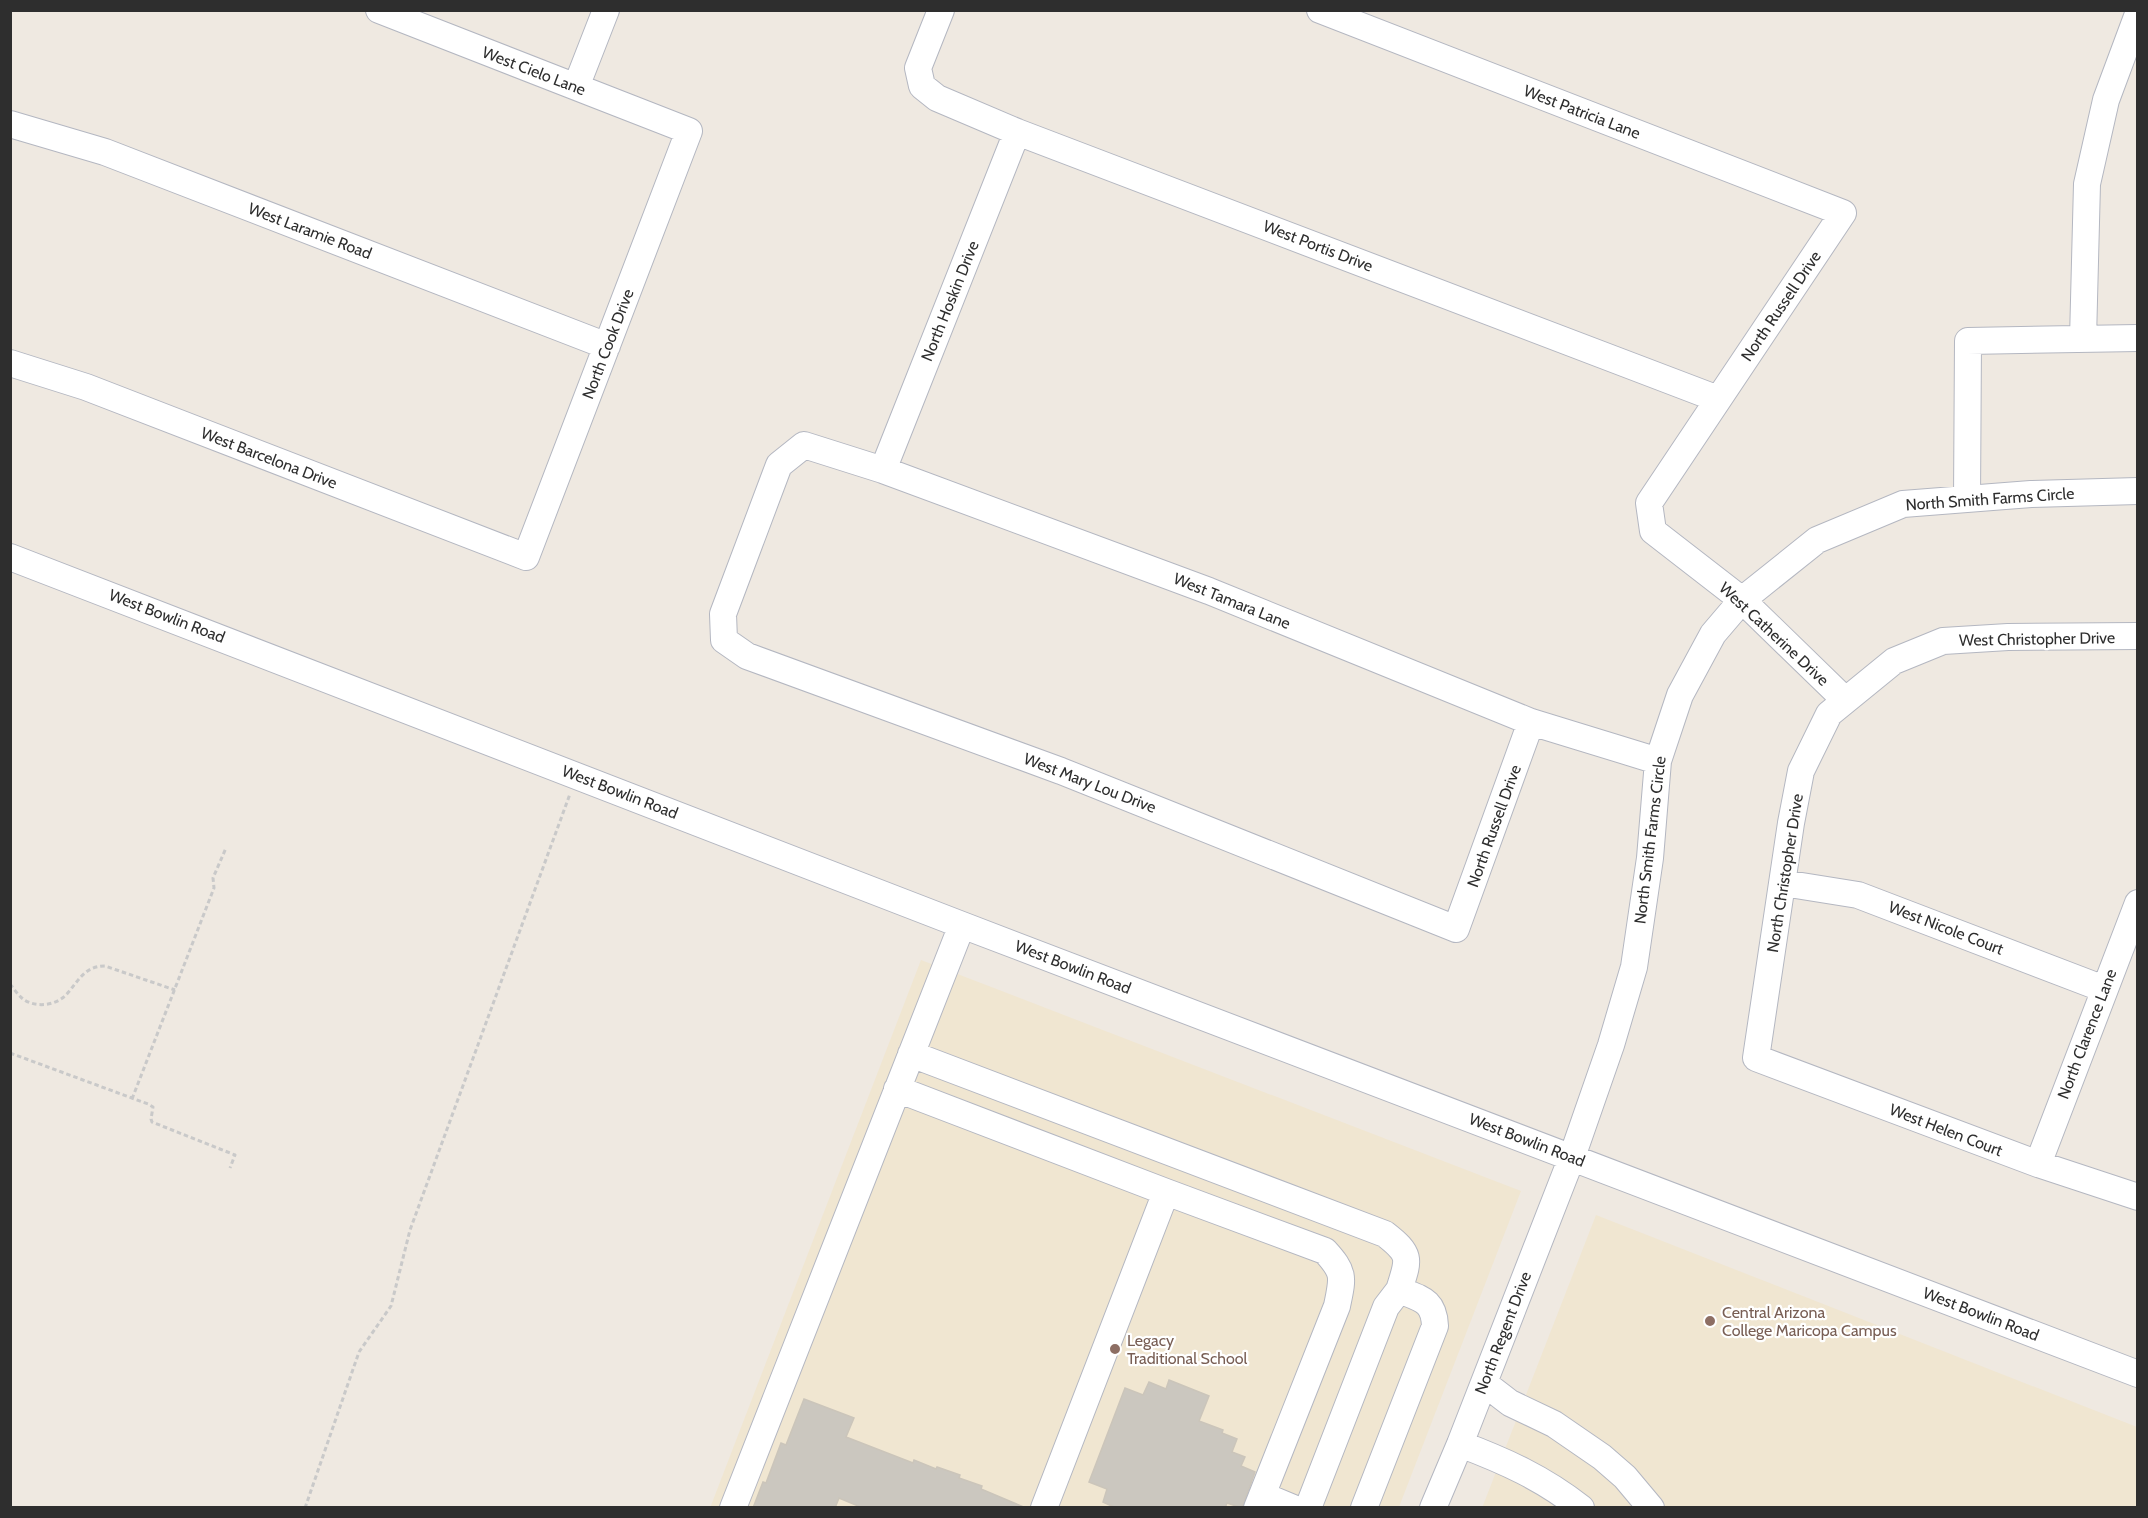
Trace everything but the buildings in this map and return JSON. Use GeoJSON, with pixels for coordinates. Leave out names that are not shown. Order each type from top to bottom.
{"type":"FeatureCollection","features":[{"type":"Feature","properties":{"kind":"street","name":"West Cielo Lane"},"geometry":{"type":"LineString","coordinates":[[380,10],[689,131]]}},
{"type":"Feature","properties":{"kind":"street"},"geometry":{"type":"LineString","coordinates":[[576,87],[606,10]]}},
{"type":"Feature","properties":{"kind":"street","name":"West Portis Drive"},"geometry":{"type":"LineString","coordinates":[[941,10],[918,68],[922,86],[937,98],[1017,132],[1718,399]]}},
{"type":"Feature","properties":{"kind":"street","name":"West Patricia Lane"},"geometry":{"type":"LineString","coordinates":[[1320,10],[1843,213]]}},
{"type":"Feature","properties":{"kind":"street"},"geometry":{"type":"LineString","coordinates":[[2083,339],[2087,184],[2106,100],[2138,14]]}},
{"type":"Feature","properties":{"kind":"street","name":"West Laramie Road"},"geometry":{"type":"LineString","coordinates":[[10,124],[105,152],[607,346]]}},
{"type":"Feature","properties":{"kind":"street","name":"North Cook Drive"},"geometry":{"type":"LineString","coordinates":[[526,557],[689,131]]}},
{"type":"Feature","properties":{"kind":"street","name":"North Hoskin Drive"},"geometry":{"type":"LineString","coordinates":[[883,470],[1017,132]]}},
{"type":"Feature","properties":{"kind":"street","name":"North Russell Drive"},"geometry":{"type":"LineString","coordinates":[[1718,399],[1843,213]]}},
{"type":"Feature","properties":{"kind":"street"},"geometry":{"type":"LineString","coordinates":[[1967,499],[1968,341],[2138,338]]}},
{"type":"Feature","properties":{"kind":"street","name":"West Barcelona Drive"},"geometry":{"type":"LineString","coordinates":[[10,363],[86,387],[526,557]]}},
{"type":"Feature","properties":{"kind":"street","name":"West Catherine Drive"},"geometry":{"type":"LineString","coordinates":[[1718,399],[1649,503],[1653,531],[1742,600],[1845,700]]}},
{"type":"Feature","properties":{"kind":"street","name":"West Tamara Lane"},"geometry":{"type":"LineString","coordinates":[[724,640],[723,614],[779,465],[804,445],[883,470],[1209,591],[1531,722],[1658,761]]}},
{"type":"Feature","properties":{"kind":"street","name":"North Smith Farms Circle"},"geometry":{"type":"LineString","coordinates":[[1572,1157],[1611,1045],[1634,968],[1650,858],[1658,761],[1680,695],[1713,634],[1742,600],[1817,540],[1903,504],[2031,494],[2138,491]]}},
{"type":"Feature","properties":{"kind":"street","name":"West Bowlin Road"},"geometry":{"type":"LineString","coordinates":[[10,557],[962,925],[2138,1374]]}},
{"type":"Feature","properties":{"kind":"street","name":"West Christopher Drive"},"geometry":{"type":"LineString","coordinates":[[1845,700],[1894,661],[1943,641],[2008,637],[2138,636]]}},
{"type":"Feature","properties":{"kind":"street","name":"West Mary Lou Drive"},"geometry":{"type":"LineString","coordinates":[[724,640],[747,656],[1062,771],[1456,929]]}},
{"type":"Feature","properties":{"kind":"street","name":"North Christopher Drive"},"geometry":{"type":"LineString","coordinates":[[1756,1058],[1784,883],[1791,823],[1802,771],[1829,714],[1845,700]]}},
{"type":"Feature","properties":{"kind":"street","name":"North Russell Drive"},"geometry":{"type":"LineString","coordinates":[[1456,929],[1531,722]]}},
{"type":"Feature","properties":{"kind":"street","name":"West Nicole Court"},"geometry":{"type":"LineString","coordinates":[[1784,883],[1858,895],[2104,989]]}},
{"type":"Feature","properties":{"kind":"street","name":"North Clarence Lane"},"geometry":{"type":"LineString","coordinates":[[2038,1164],[2138,903]]}},
{"type":"Feature","properties":{"kind":"street"},"geometry":{"type":"LineString","coordinates":[[733,1508],[962,925]]}},
{"type":"Feature","properties":{"kind":"street"},"geometry":{"type":"LineString","coordinates":[[910,1054],[1385,1234],[1402,1248],[1407,1266],[1399,1290],[1386,1307],[1308,1508]]}},
{"type":"Feature","properties":{"kind":"street","name":"West Helen Court"},"geometry":{"type":"LineString","coordinates":[[1756,1058],[2038,1164],[2138,1197]]}},
{"type":"Feature","properties":{"kind":"street"},"geometry":{"type":"LineString","coordinates":[[897,1089],[1325,1251],[1339,1266],[1342,1284],[1337,1306],[1260,1501],[1293,1508]]}},
{"type":"Feature","properties":{"kind":"street","name":"North Regent Drive"},"geometry":{"type":"LineString","coordinates":[[1433,1508],[1572,1157]]}},
{"type":"Feature","properties":{"kind":"street"},"geometry":{"type":"LineString","coordinates":[[1044,1508],[1166,1192]]}},
{"type":"Feature","properties":{"kind":"street"},"geometry":{"type":"LineString","coordinates":[[1364,1508],[1435,1326],[1434,1312],[1425,1301],[1399,1290]]}},
{"type":"Feature","properties":{"kind":"street"},"geometry":{"type":"LineString","coordinates":[[1484,1383],[1510,1403],[1554,1424],[1594,1451],[1625,1477],[1651,1508]]}},
{"type":"Feature","properties":{"kind":"street"},"geometry":{"type":"LineString","coordinates":[[1460,1444],[1533,1474],[1581,1508]]}},
{"type":"Feature","properties":{"kind":"path"},"geometry":{"type":"LineString","coordinates":[[305,1508],[359,1352],[391,1306],[410,1230],[577,775]]}},
{"type":"Feature","properties":{"kind":"path"},"geometry":{"type":"LineString","coordinates":[[132,1099],[214,888],[213,878],[226,848]]}},
{"type":"Feature","properties":{"kind":"path"},"geometry":{"type":"LineString","coordinates":[[10,984],[22,998],[30,1003],[43,1005],[56,1002],[64,997],[84,972],[98,966],[105,966],[175,990]]}},
{"type":"Feature","properties":{"kind":"path"},"geometry":{"type":"LineString","coordinates":[[10,1053],[153,1107],[151,1119],[153,1122],[235,1155],[230,1168]]}},
{"type":"Feature","properties":{"kind":"shaded area","name":"Legacy Traditional School"},"geometry":{"type":"Polygon","coordinates":[[[921,960],[1521,1191],[1399,1507],[710,1508],[921,960]]]}},
{"type":"Feature","properties":{"kind":"shaded area","name":"Central Arizona College Maricopa Campus"},"geometry":{"type":"Polygon","coordinates":[[[1596,1215],[2137,1427],[2137,1507],[1482,1508],[1596,1215]]]}},
{"type":"Feature","properties":{"kind":"place","name":"Central Arizona College Maricopa Campus"},"geometry":{"type":"Point","coordinates":[1710,1321]}},
{"type":"Feature","properties":{"kind":"place","name":"Legacy Traditional School"},"geometry":{"type":"Point","coordinates":[1115,1349]}}]}
